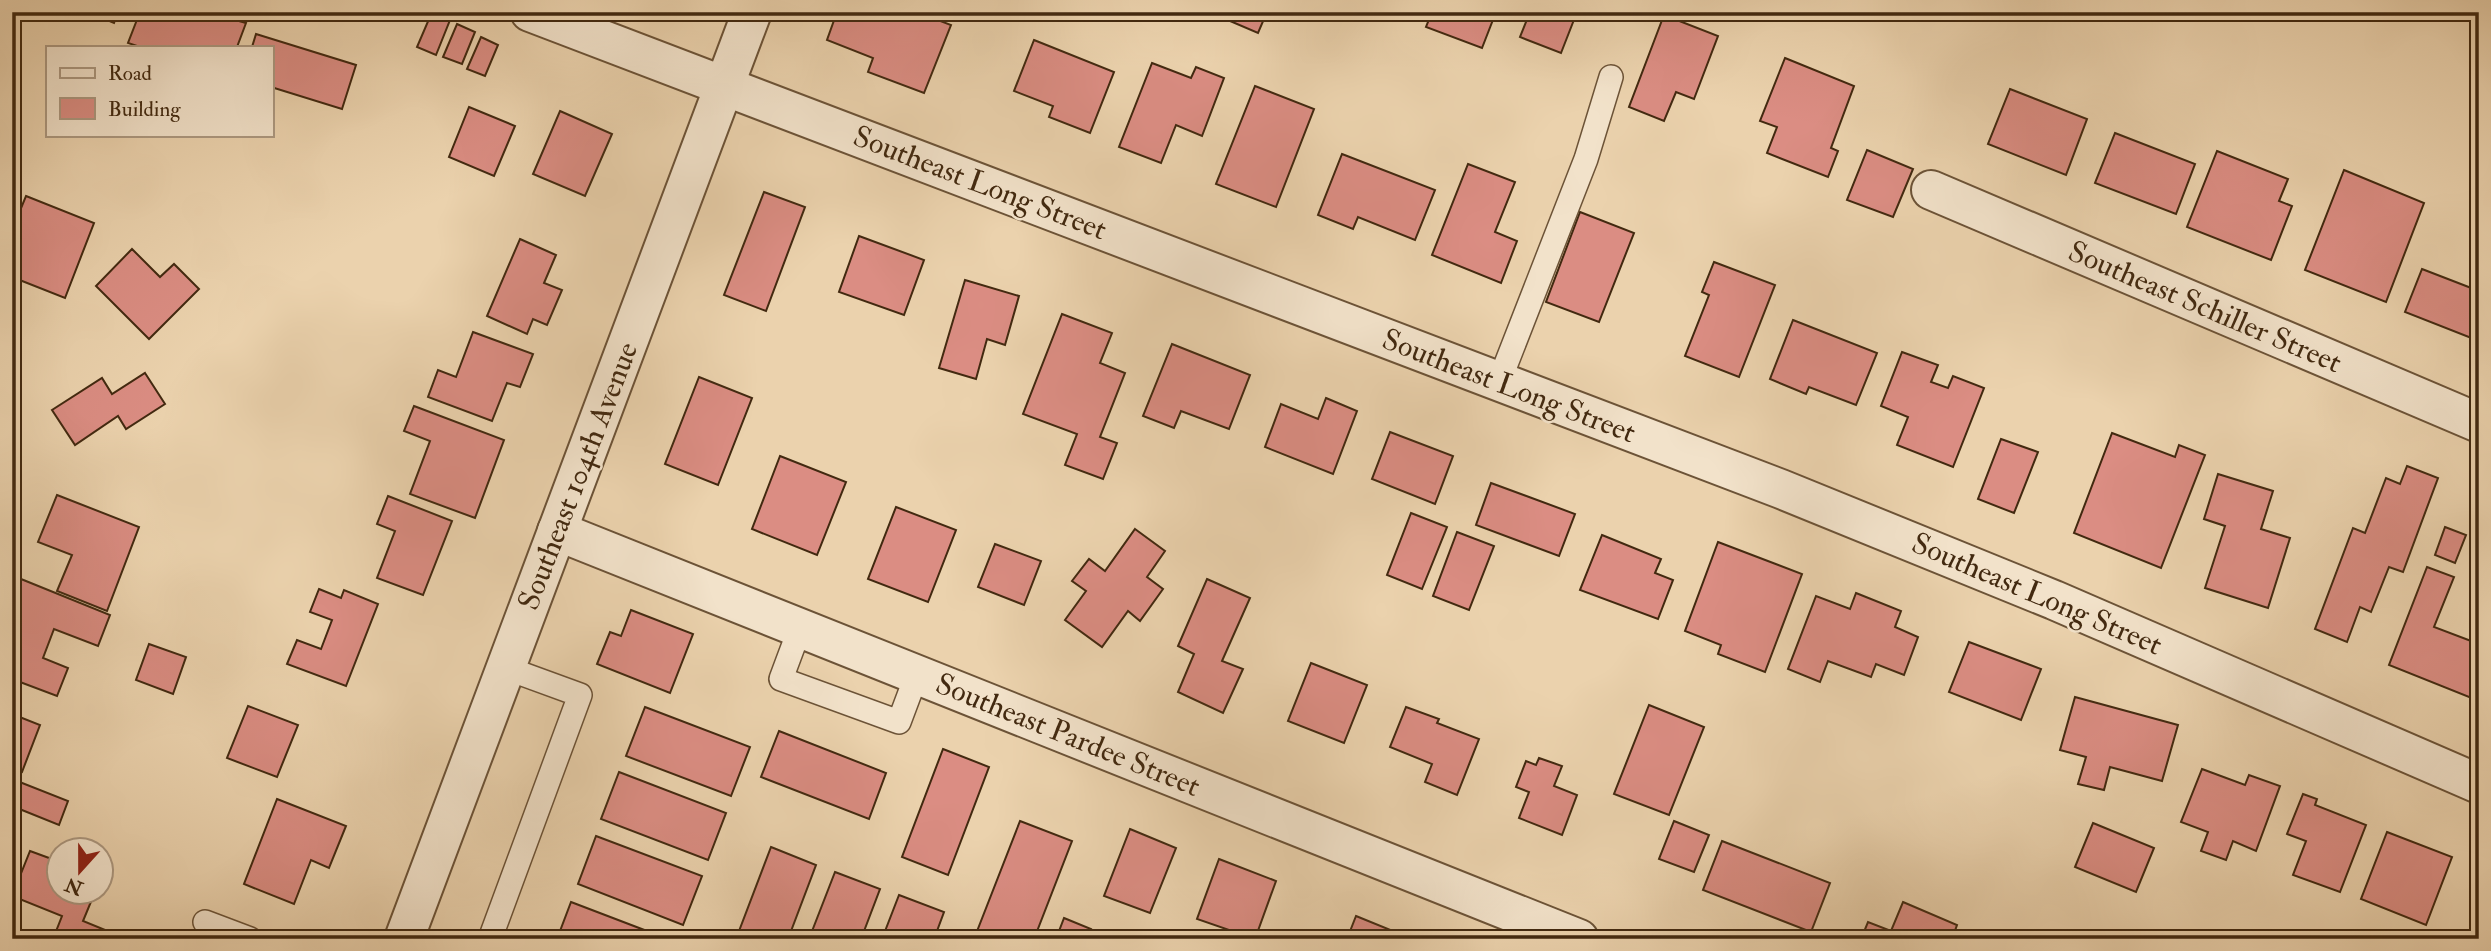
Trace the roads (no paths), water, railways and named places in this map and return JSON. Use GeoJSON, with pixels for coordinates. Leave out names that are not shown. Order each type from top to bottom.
{"type":"FeatureCollection","features":[{"type":"Feature","properties":{"kind":"street","name":"Southeast Long Street"},"geometry":{"type":"LineString","coordinates":[[530,12],[1781,489],[2054,600],[2479,784]]}},
{"type":"Feature","properties":{"kind":"street","name":"Southeast 104th Avenue"},"geometry":{"type":"LineString","coordinates":[[404,939],[752,12]]}},
{"type":"Feature","properties":{"kind":"street","name":"Southeast Schiller Street"},"geometry":{"type":"LineString","coordinates":[[1931,190],[2479,423]]}},
{"type":"Feature","properties":{"kind":"street","name":"Southeast Pardee Street"},"geometry":{"type":"LineString","coordinates":[[557,531],[1578,939]]}},
{"type":"Feature","properties":{"kind":"lane"},"geometry":{"type":"LineString","coordinates":[[1499,382],[1586,159],[1611,77]]}},
{"type":"Feature","properties":{"kind":"lane"},"geometry":{"type":"LineString","coordinates":[[800,628],[781,679],[899,722],[917,674]]}},
{"type":"Feature","properties":{"kind":"lane"},"geometry":{"type":"LineString","coordinates":[[490,939],[580,695],[506,668]]}},
{"type":"Feature","properties":{"kind":"lane"},"geometry":{"type":"LineString","coordinates":[[205,922],[250,939]]}}]}
